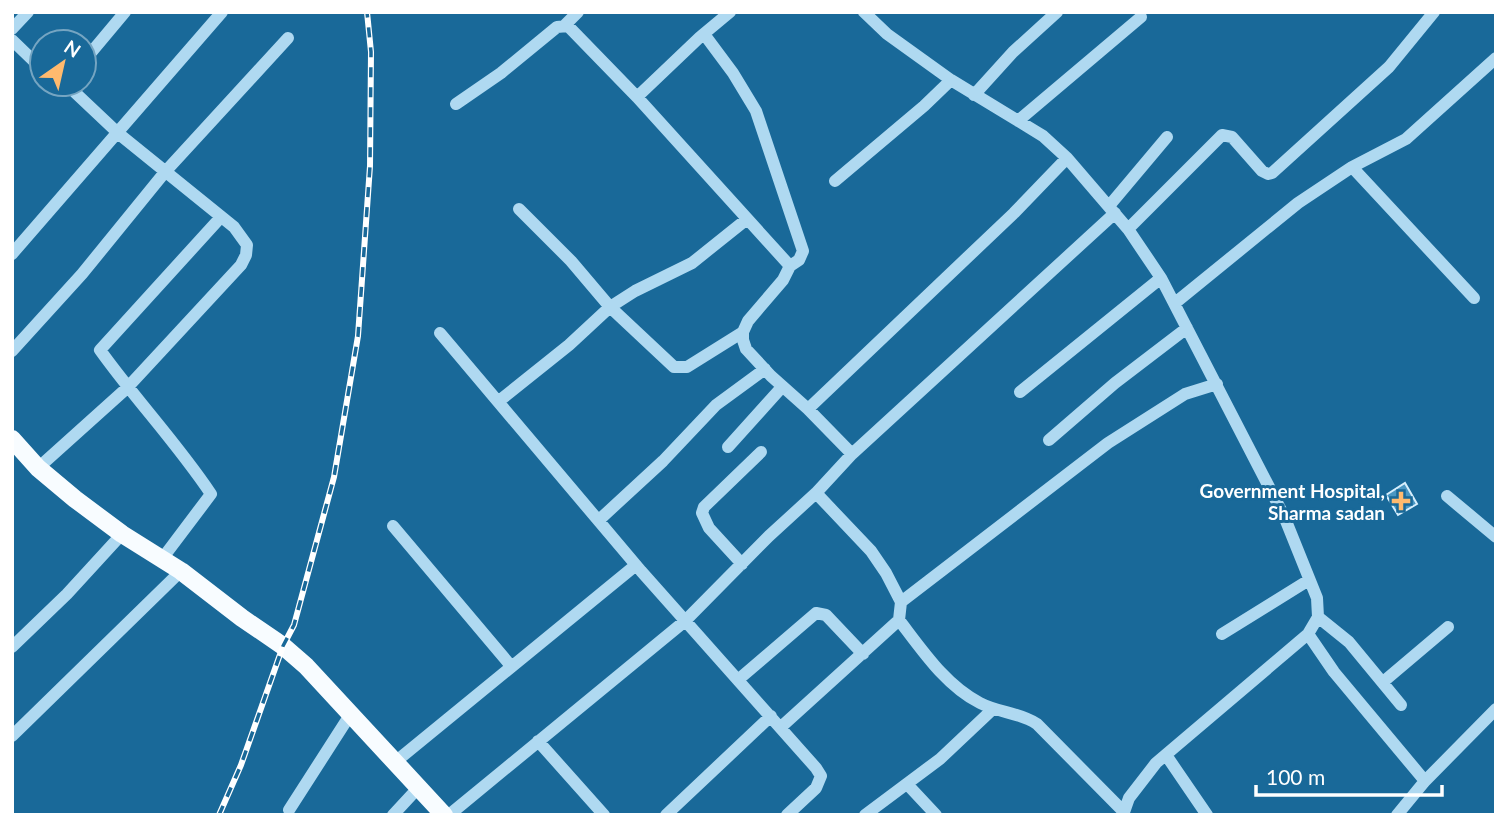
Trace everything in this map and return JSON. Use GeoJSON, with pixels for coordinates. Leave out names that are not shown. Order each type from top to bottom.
{"type":"FeatureCollection","features":[{"type":"Feature","properties":{"kind":"main road"},"geometry":{"type":"LineString","coordinates":[[12,439],[37,468],[122,534],[181,570],[283,646],[306,666],[394,763],[446,815]]}},
{"type":"Feature","properties":{"kind":"street"},"geometry":{"type":"LineString","coordinates":[[12,29],[28,12]]}},
{"type":"Feature","properties":{"kind":"street"},"geometry":{"type":"LineString","coordinates":[[98,44],[125,12]]}},
{"type":"Feature","properties":{"kind":"street"},"geometry":{"type":"LineString","coordinates":[[14,250],[119,134],[222,12]]}},
{"type":"Feature","properties":{"kind":"street"},"geometry":{"type":"LineString","coordinates":[[456,104],[501,73],[557,27],[565,25],[578,12]]}},
{"type":"Feature","properties":{"kind":"street"},"geometry":{"type":"LineString","coordinates":[[637,97],[730,12]]}},
{"type":"Feature","properties":{"kind":"street"},"geometry":{"type":"LineString","coordinates":[[864,12],[887,34],[951,80],[1043,136],[1066,158],[1128,229],[1175,303],[1284,516],[1317,597],[1318,617],[1308,634],[1166,755],[1136,788],[1123,813],[1037,724],[1026,717],[993,709],[969,697],[942,672],[899,620]]}},
{"type":"Feature","properties":{"kind":"street"},"geometry":{"type":"LineString","coordinates":[[974,94],[1013,52],[1057,12]]}},
{"type":"Feature","properties":{"kind":"street"},"geometry":{"type":"LineString","coordinates":[[1128,229],[1222,135],[1232,137],[1262,171],[1272,173],[1389,67],[1434,12]]}},
{"type":"Feature","properties":{"kind":"street"},"geometry":{"type":"LineString","coordinates":[[1018,121],[1141,17]]}},
{"type":"Feature","properties":{"kind":"street"},"geometry":{"type":"LineString","coordinates":[[565,25],[571,28],[637,97],[790,266]]}},
{"type":"Feature","properties":{"kind":"street"},"geometry":{"type":"LineString","coordinates":[[704,34],[733,73],[756,111],[803,251],[799,260],[790,266],[783,280],[748,321],[743,332],[746,349],[852,454]]}},
{"type":"Feature","properties":{"kind":"street"},"geometry":{"type":"LineString","coordinates":[[12,351],[82,274],[165,172],[288,37]]}},
{"type":"Feature","properties":{"kind":"street"},"geometry":{"type":"LineString","coordinates":[[12,40],[28,55]]}},
{"type":"Feature","properties":{"kind":"street"},"geometry":{"type":"LineString","coordinates":[[1175,303],[1298,202],[1352,167],[1406,139],[1496,58]]}},
{"type":"Feature","properties":{"kind":"street"},"geometry":{"type":"LineString","coordinates":[[835,181],[925,106],[951,80]]}},
{"type":"Feature","properties":{"kind":"street"},"geometry":{"type":"LineString","coordinates":[[37,468],[127,388],[241,265],[246,255],[247,245],[243,236],[119,134],[81,98]]}},
{"type":"Feature","properties":{"kind":"street"},"geometry":{"type":"LineString","coordinates":[[446,815],[685,621],[769,536],[816,494],[852,454],[1112,209],[1167,137]]}},
{"type":"Feature","properties":{"kind":"street"},"geometry":{"type":"LineString","coordinates":[[808,409],[1014,213],[1066,158]]}},
{"type":"Feature","properties":{"kind":"street"},"geometry":{"type":"LineString","coordinates":[[1352,167],[1475,298]]}},
{"type":"Feature","properties":{"kind":"street"},"geometry":{"type":"LineString","coordinates":[[519,209],[571,261],[610,307],[674,367],[681,369],[743,332]]}},
{"type":"Feature","properties":{"kind":"street"},"geometry":{"type":"LineString","coordinates":[[162,559],[211,494],[186,457],[127,388],[100,349],[221,217]]}},
{"type":"Feature","properties":{"kind":"street"},"geometry":{"type":"LineString","coordinates":[[499,401],[569,345],[610,307],[635,291],[692,263],[747,219]]}},
{"type":"Feature","properties":{"kind":"street"},"geometry":{"type":"LineString","coordinates":[[1020,392],[1161,278]]}},
{"type":"Feature","properties":{"kind":"street"},"geometry":{"type":"LineString","coordinates":[[1049,440],[1115,383],[1187,328]]}},
{"type":"Feature","properties":{"kind":"street"},"geometry":{"type":"LineString","coordinates":[[440,333],[636,565],[816,768],[821,776],[816,788],[787,815]]}},
{"type":"Feature","properties":{"kind":"street"},"geometry":{"type":"LineString","coordinates":[[599,520],[663,461],[716,405],[765,369]]}},
{"type":"Feature","properties":{"kind":"street"},"geometry":{"type":"LineString","coordinates":[[901,602],[1108,443],[1185,394],[1217,384]]}},
{"type":"Feature","properties":{"kind":"street"},"geometry":{"type":"LineString","coordinates":[[728,447],[782,387]]}},
{"type":"Feature","properties":{"kind":"street"},"geometry":{"type":"LineString","coordinates":[[742,564],[709,528],[702,513],[704,507],[761,452]]}},
{"type":"Feature","properties":{"kind":"street"},"geometry":{"type":"LineString","coordinates":[[781,727],[899,620],[901,602],[871,551],[816,494]]}},
{"type":"Feature","properties":{"kind":"street"},"geometry":{"type":"LineString","coordinates":[[1447,496],[1496,537]]}},
{"type":"Feature","properties":{"kind":"street"},"geometry":{"type":"LineString","coordinates":[[394,526],[511,666]]}},
{"type":"Feature","properties":{"kind":"street"},"geometry":{"type":"LineString","coordinates":[[12,647],[67,594],[122,534]]}},
{"type":"Feature","properties":{"kind":"street"},"geometry":{"type":"LineString","coordinates":[[394,763],[636,565]]}},
{"type":"Feature","properties":{"kind":"street"},"geometry":{"type":"LineString","coordinates":[[12,736],[181,570]]}},
{"type":"Feature","properties":{"kind":"street"},"geometry":{"type":"LineString","coordinates":[[1222,634],[1310,580]]}},
{"type":"Feature","properties":{"kind":"street"},"geometry":{"type":"LineString","coordinates":[[739,680],[816,613],[826,615],[863,654]]}},
{"type":"Feature","properties":{"kind":"street"},"geometry":{"type":"LineString","coordinates":[[1318,617],[1349,642],[1401,705]]}},
{"type":"Feature","properties":{"kind":"street"},"geometry":{"type":"LineString","coordinates":[[1383,682],[1448,627]]}},
{"type":"Feature","properties":{"kind":"street"},"geometry":{"type":"LineString","coordinates":[[1308,634],[1334,672],[1425,781]]}},
{"type":"Feature","properties":{"kind":"street"},"geometry":{"type":"LineString","coordinates":[[865,815],[953,748],[993,709]]}},
{"type":"Feature","properties":{"kind":"street"},"geometry":{"type":"LineString","coordinates":[[1397,815],[1425,781],[1496,709]]}},
{"type":"Feature","properties":{"kind":"street"},"geometry":{"type":"LineString","coordinates":[[289,810],[350,715]]}},
{"type":"Feature","properties":{"kind":"street"},"geometry":{"type":"LineString","coordinates":[[666,815],[771,716]]}},
{"type":"Feature","properties":{"kind":"street"},"geometry":{"type":"LineString","coordinates":[[538,741],[604,815]]}},
{"type":"Feature","properties":{"kind":"street"},"geometry":{"type":"LineString","coordinates":[[1166,755],[1207,815]]}},
{"type":"Feature","properties":{"kind":"street"},"geometry":{"type":"LineString","coordinates":[[907,784],[936,815]]}},
{"type":"Feature","properties":{"kind":"street"},"geometry":{"type":"LineString","coordinates":[[393,815],[418,788]]}},
{"type":"Feature","properties":{"kind":"building"},"geometry":{"type":"Polygon","coordinates":[[[1405,483],[1417,504],[1398,515],[1386,495],[1405,483]]]}},
{"type":"Feature","properties":{"kind":"railway"},"geometry":{"type":"LineString","coordinates":[[219,815],[241,765],[283,646],[294,625],[334,477],[358,336],[370,166],[371,52],[367,12]]}},
{"type":"Feature","properties":{"kind":"place","name":"Government Hospital, Sharma sadan"},"geometry":{"type":"Point","coordinates":[1401,501]}}]}
